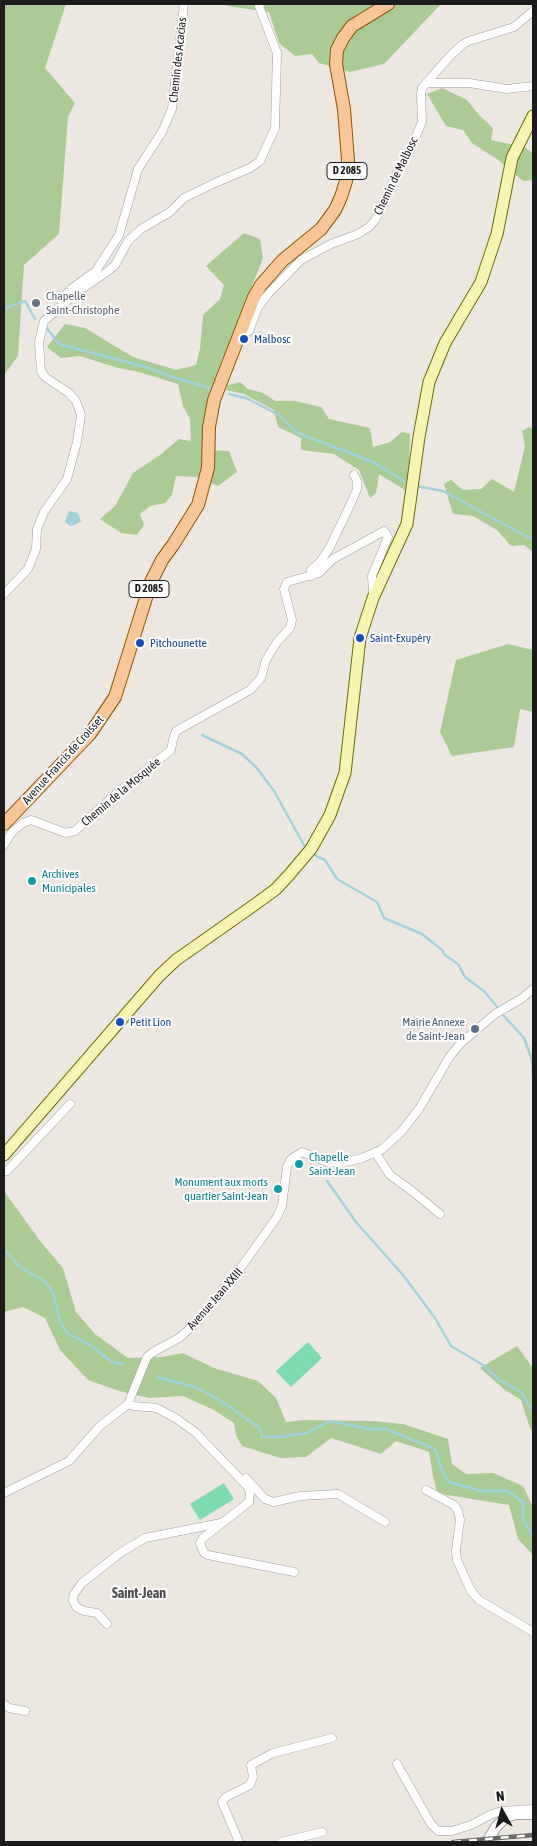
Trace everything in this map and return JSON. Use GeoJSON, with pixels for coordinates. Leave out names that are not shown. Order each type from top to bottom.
{"type":"FeatureCollection","features":[{"type":"Feature","properties":{"kind":"main road","name":"D 2085"},"geometry":{"type":"LineString","coordinates":[[241,330],[254,297],[261,285],[282,261],[320,230],[335,210],[341,197],[346,181],[348,160],[344,109],[336,64],[337,50],[342,38],[352,26],[388,4]]}},
{"type":"Feature","properties":{"kind":"main road"},"geometry":{"type":"LineString","coordinates":[[4,1155],[159,976],[190,949],[276,889],[306,855],[322,831],[340,792],[345,773],[360,638],[373,598],[407,524],[429,382],[446,343],[482,282],[497,234],[512,158],[533,116]]}},
{"type":"Feature","properties":{"kind":"main road","name":"Avenue Francis de Croisset"},"geometry":{"type":"LineString","coordinates":[[4,824],[90,734],[115,697],[151,582],[162,560],[198,504],[208,468],[211,412],[241,330]]}},
{"type":"Feature","properties":{"kind":"street","name":"Chemin des Acacias"},"geometry":{"type":"LineString","coordinates":[[48,316],[71,290],[96,271],[119,235],[138,169],[162,132],[172,109],[184,4]]}},
{"type":"Feature","properties":{"kind":"street"},"geometry":{"type":"LineString","coordinates":[[4,594],[28,569],[36,549],[37,529],[44,512],[67,479],[77,442],[81,415],[76,401],[69,393],[45,378],[41,371],[38,342],[44,321],[76,293],[108,271],[115,264],[128,241],[141,229],[170,212],[184,198],[250,168],[260,161],[274,128],[277,53],[259,6],[260,4]]}},
{"type":"Feature","properties":{"kind":"street","name":"Chemin de Malbosc"},"geometry":{"type":"LineString","coordinates":[[241,330],[246,333],[249,331],[258,308],[268,294],[301,260],[331,244],[358,234],[369,227],[375,220],[384,205],[399,168],[408,155],[422,122],[420,95],[422,88],[463,44],[514,27],[533,10]]}},
{"type":"Feature","properties":{"kind":"street"},"geometry":{"type":"LineString","coordinates":[[428,83],[469,83],[506,89],[533,86]]}},
{"type":"Feature","properties":{"kind":"street"},"geometry":{"type":"LineString","coordinates":[[311,576],[311,570],[321,561],[330,546],[352,501],[357,489],[357,481],[354,475]]}},
{"type":"Feature","properties":{"kind":"street","name":"Chemin de la Mosquée"},"geometry":{"type":"LineString","coordinates":[[4,845],[12,832],[23,823],[31,820],[66,833],[75,831],[118,792],[171,750],[172,740],[176,731],[250,690],[261,678],[266,660],[290,628],[292,620],[284,589],[287,582],[319,572],[333,559],[384,531],[388,537],[372,576],[373,598]]}},
{"type":"Feature","properties":{"kind":"street"},"geometry":{"type":"LineString","coordinates":[[440,1214],[390,1175],[375,1152],[381,1150],[401,1132],[450,1056],[461,1043],[496,1014],[521,999],[533,989]]}},
{"type":"Feature","properties":{"kind":"street"},"geometry":{"type":"LineString","coordinates":[[4,1171],[7,1171],[70,1104]]}},
{"type":"Feature","properties":{"kind":"street","name":"Avenue Jean XXIII"},"geometry":{"type":"LineString","coordinates":[[4,1493],[70,1461],[100,1426],[128,1404],[147,1357],[179,1338],[195,1324],[257,1248],[282,1206],[283,1187],[287,1167],[291,1159],[302,1152],[327,1162],[342,1163],[375,1152]]}},
{"type":"Feature","properties":{"kind":"street"},"geometry":{"type":"LineString","coordinates":[[128,1404],[157,1408],[210,1441],[265,1499],[274,1502],[300,1496],[338,1494],[385,1522]]}},
{"type":"Feature","properties":{"kind":"street"},"geometry":{"type":"LineString","coordinates":[[199,1435],[241,1479],[248,1487],[250,1493],[249,1502],[203,1538],[200,1544],[204,1553],[294,1572]]}},
{"type":"Feature","properties":{"kind":"street"},"geometry":{"type":"LineString","coordinates":[[426,1490],[454,1505],[458,1511],[460,1520],[456,1551],[457,1560],[471,1591],[479,1600],[533,1632]]}},
{"type":"Feature","properties":{"kind":"street"},"geometry":{"type":"LineString","coordinates":[[107,1624],[97,1613],[76,1607],[73,1600],[74,1594],[82,1583],[120,1553],[145,1538],[221,1523]]}},
{"type":"Feature","properties":{"kind":"street"},"geometry":{"type":"LineString","coordinates":[[4,1704],[9,1708],[26,1711]]}},
{"type":"Feature","properties":{"kind":"street"},"geometry":{"type":"LineString","coordinates":[[239,1842],[222,1802],[226,1797],[250,1785],[253,1777],[252,1765],[273,1753],[332,1738]]}},
{"type":"Feature","properties":{"kind":"street"},"geometry":{"type":"LineString","coordinates":[[398,1764],[431,1824],[438,1831],[452,1830],[471,1825],[502,1810],[533,1809]]}},
{"type":"Feature","properties":{"kind":"street"},"geometry":{"type":"LineString","coordinates":[[487,1842],[496,1827],[506,1817],[516,1814],[533,1814]]}},
{"type":"Feature","properties":{"kind":"street"},"geometry":{"type":"LineString","coordinates":[[281,1842],[322,1832]]}},
{"type":"Feature","properties":{"kind":"green space"},"geometry":{"type":"Polygon","coordinates":[[[4,4],[66,4],[45,68],[75,103],[68,117],[59,234],[24,265],[18,356],[4,375],[4,4]]]}},
{"type":"Feature","properties":{"kind":"green space"},"geometry":{"type":"Polygon","coordinates":[[[226,4],[441,4],[384,64],[350,72],[319,63],[312,54],[295,56],[279,43],[269,12],[227,6],[226,4]]]}},
{"type":"Feature","properties":{"kind":"green space"},"geometry":{"type":"Polygon","coordinates":[[[442,88],[467,100],[493,128],[491,140],[524,147],[533,153],[533,180],[523,181],[497,159],[472,143],[463,130],[446,126],[427,94],[442,88]]]}},
{"type":"Feature","properties":{"kind":"green space"},"geometry":{"type":"Polygon","coordinates":[[[244,233],[260,239],[263,258],[208,396],[204,416],[203,450],[229,451],[237,472],[218,486],[196,477],[176,476],[172,495],[165,503],[150,506],[140,514],[144,525],[137,535],[121,533],[100,519],[115,506],[133,473],[160,455],[179,439],[191,441],[190,419],[183,406],[178,384],[80,356],[61,358],[47,347],[65,324],[85,328],[133,357],[176,370],[196,365],[200,349],[203,315],[220,299],[224,285],[206,266],[244,233]]]}},
{"type":"Feature","properties":{"kind":"green space"},"geometry":{"type":"Polygon","coordinates":[[[240,382],[248,389],[263,393],[275,401],[295,401],[321,407],[329,419],[370,428],[373,447],[390,442],[402,432],[410,434],[408,492],[379,474],[376,493],[370,498],[359,470],[334,454],[301,450],[301,438],[278,427],[274,410],[244,394],[226,390],[228,385],[240,382]]]}},
{"type":"Feature","properties":{"kind":"green space"},"geometry":{"type":"Polygon","coordinates":[[[529,427],[533,429],[533,552],[524,545],[511,546],[497,530],[473,516],[453,514],[444,484],[451,480],[463,490],[481,489],[492,479],[514,492],[525,446],[522,431],[529,427]]]}},
{"type":"Feature","properties":{"kind":"green space"},"geometry":{"type":"Polygon","coordinates":[[[508,644],[533,650],[533,712],[520,709],[514,747],[452,756],[440,732],[456,660],[508,644]]]}},
{"type":"Feature","properties":{"kind":"green space"},"geometry":{"type":"Polygon","coordinates":[[[4,1191],[40,1241],[63,1268],[76,1312],[95,1334],[128,1358],[162,1357],[183,1353],[214,1368],[258,1381],[276,1398],[286,1422],[304,1420],[372,1421],[403,1424],[448,1439],[452,1464],[466,1474],[493,1473],[523,1486],[533,1507],[533,1555],[518,1539],[509,1505],[437,1492],[429,1452],[396,1441],[381,1454],[331,1438],[306,1457],[280,1458],[242,1446],[236,1435],[234,1423],[214,1410],[183,1396],[149,1398],[119,1391],[88,1380],[60,1350],[45,1318],[23,1307],[4,1312],[4,1191]]]}},
{"type":"Feature","properties":{"kind":"green space"},"geometry":{"type":"Polygon","coordinates":[[[308,1342],[322,1358],[291,1387],[276,1371],[308,1342]]]}},
{"type":"Feature","properties":{"kind":"green space"},"geometry":{"type":"Polygon","coordinates":[[[517,1346],[533,1368],[533,1432],[521,1400],[505,1390],[480,1368],[517,1346]]]}},
{"type":"Feature","properties":{"kind":"green space"},"geometry":{"type":"Polygon","coordinates":[[[224,1483],[234,1499],[200,1520],[190,1504],[224,1483]]]}},
{"type":"Feature","properties":{"kind":"water"},"geometry":{"type":"Polygon","coordinates":[[[70,511],[78,513],[81,521],[70,526],[65,522],[70,511]]]}},
{"type":"Feature","properties":{"kind":"waterway"},"geometry":{"type":"LineString","coordinates":[[4,308],[25,301],[35,319]]}},
{"type":"Feature","properties":{"kind":"waterway"},"geometry":{"type":"LineString","coordinates":[[46,327],[59,344],[149,368],[210,388]]}},
{"type":"Feature","properties":{"kind":"waterway"},"geometry":{"type":"LineString","coordinates":[[229,394],[246,398],[279,415],[298,433],[373,462],[409,484]]}},
{"type":"Feature","properties":{"kind":"waterway"},"geometry":{"type":"LineString","coordinates":[[416,486],[443,491],[533,540]]}},
{"type":"Feature","properties":{"kind":"waterway"},"geometry":{"type":"LineString","coordinates":[[202,735],[242,754],[256,767],[274,791],[305,847]]}},
{"type":"Feature","properties":{"kind":"waterway"},"geometry":{"type":"LineString","coordinates":[[313,853],[325,860],[337,879],[377,902],[384,918],[422,934],[442,950],[445,955],[458,964],[465,977],[485,992],[497,1007]]}},
{"type":"Feature","properties":{"kind":"waterway"},"geometry":{"type":"LineString","coordinates":[[503,1015],[524,1038],[532,1060],[533,1076]]}},
{"type":"Feature","properties":{"kind":"waterway"},"geometry":{"type":"LineString","coordinates":[[327,1181],[356,1222],[403,1275],[435,1318],[451,1346],[483,1365],[499,1380],[521,1392],[533,1411]]}},
{"type":"Feature","properties":{"kind":"waterway"},"geometry":{"type":"LineString","coordinates":[[4,1250],[21,1268],[44,1281],[53,1292],[60,1321],[67,1333],[90,1345],[112,1362],[122,1364]]}},
{"type":"Feature","properties":{"kind":"waterway"},"geometry":{"type":"LineString","coordinates":[[157,1377],[198,1388],[260,1428],[262,1437],[280,1437],[307,1433],[330,1421],[369,1429],[386,1429],[435,1449],[443,1473],[449,1482],[481,1491],[507,1491],[523,1502],[523,1519],[533,1536]]}},
{"type":"Feature","properties":{"kind":"railway"},"geometry":{"type":"LineString","coordinates":[[453,1842],[533,1835]]}},
{"type":"Feature","properties":{"kind":"place","name":"Chapelle Saint-Christophe"},"geometry":{"type":"Point","coordinates":[36,303]}},
{"type":"Feature","properties":{"kind":"place","name":"Malbosc"},"geometry":{"type":"Point","coordinates":[244,339]}},
{"type":"Feature","properties":{"kind":"place","name":"Saint-Exupéry"},"geometry":{"type":"Point","coordinates":[360,638]}},
{"type":"Feature","properties":{"kind":"place","name":"Pitchounette"},"geometry":{"type":"Point","coordinates":[140,643]}},
{"type":"Feature","properties":{"kind":"place","name":"Archives Municipales"},"geometry":{"type":"Point","coordinates":[32,881]}},
{"type":"Feature","properties":{"kind":"place","name":"Petit Lion"},"geometry":{"type":"Point","coordinates":[120,1022]}},
{"type":"Feature","properties":{"kind":"place","name":"Mairie Annexe de Saint-Jean"},"geometry":{"type":"Point","coordinates":[475,1029]}},
{"type":"Feature","properties":{"kind":"place","name":"Chapelle Saint-Jean"},"geometry":{"type":"Point","coordinates":[299,1164]}},
{"type":"Feature","properties":{"kind":"place","name":"Monument aux morts quartier Saint-Jean"},"geometry":{"type":"Point","coordinates":[278,1189]}},
{"type":"Feature","properties":{"kind":"district","name":"Saint-Jean"},"geometry":{"type":"Point","coordinates":[139,1594]}}]}
